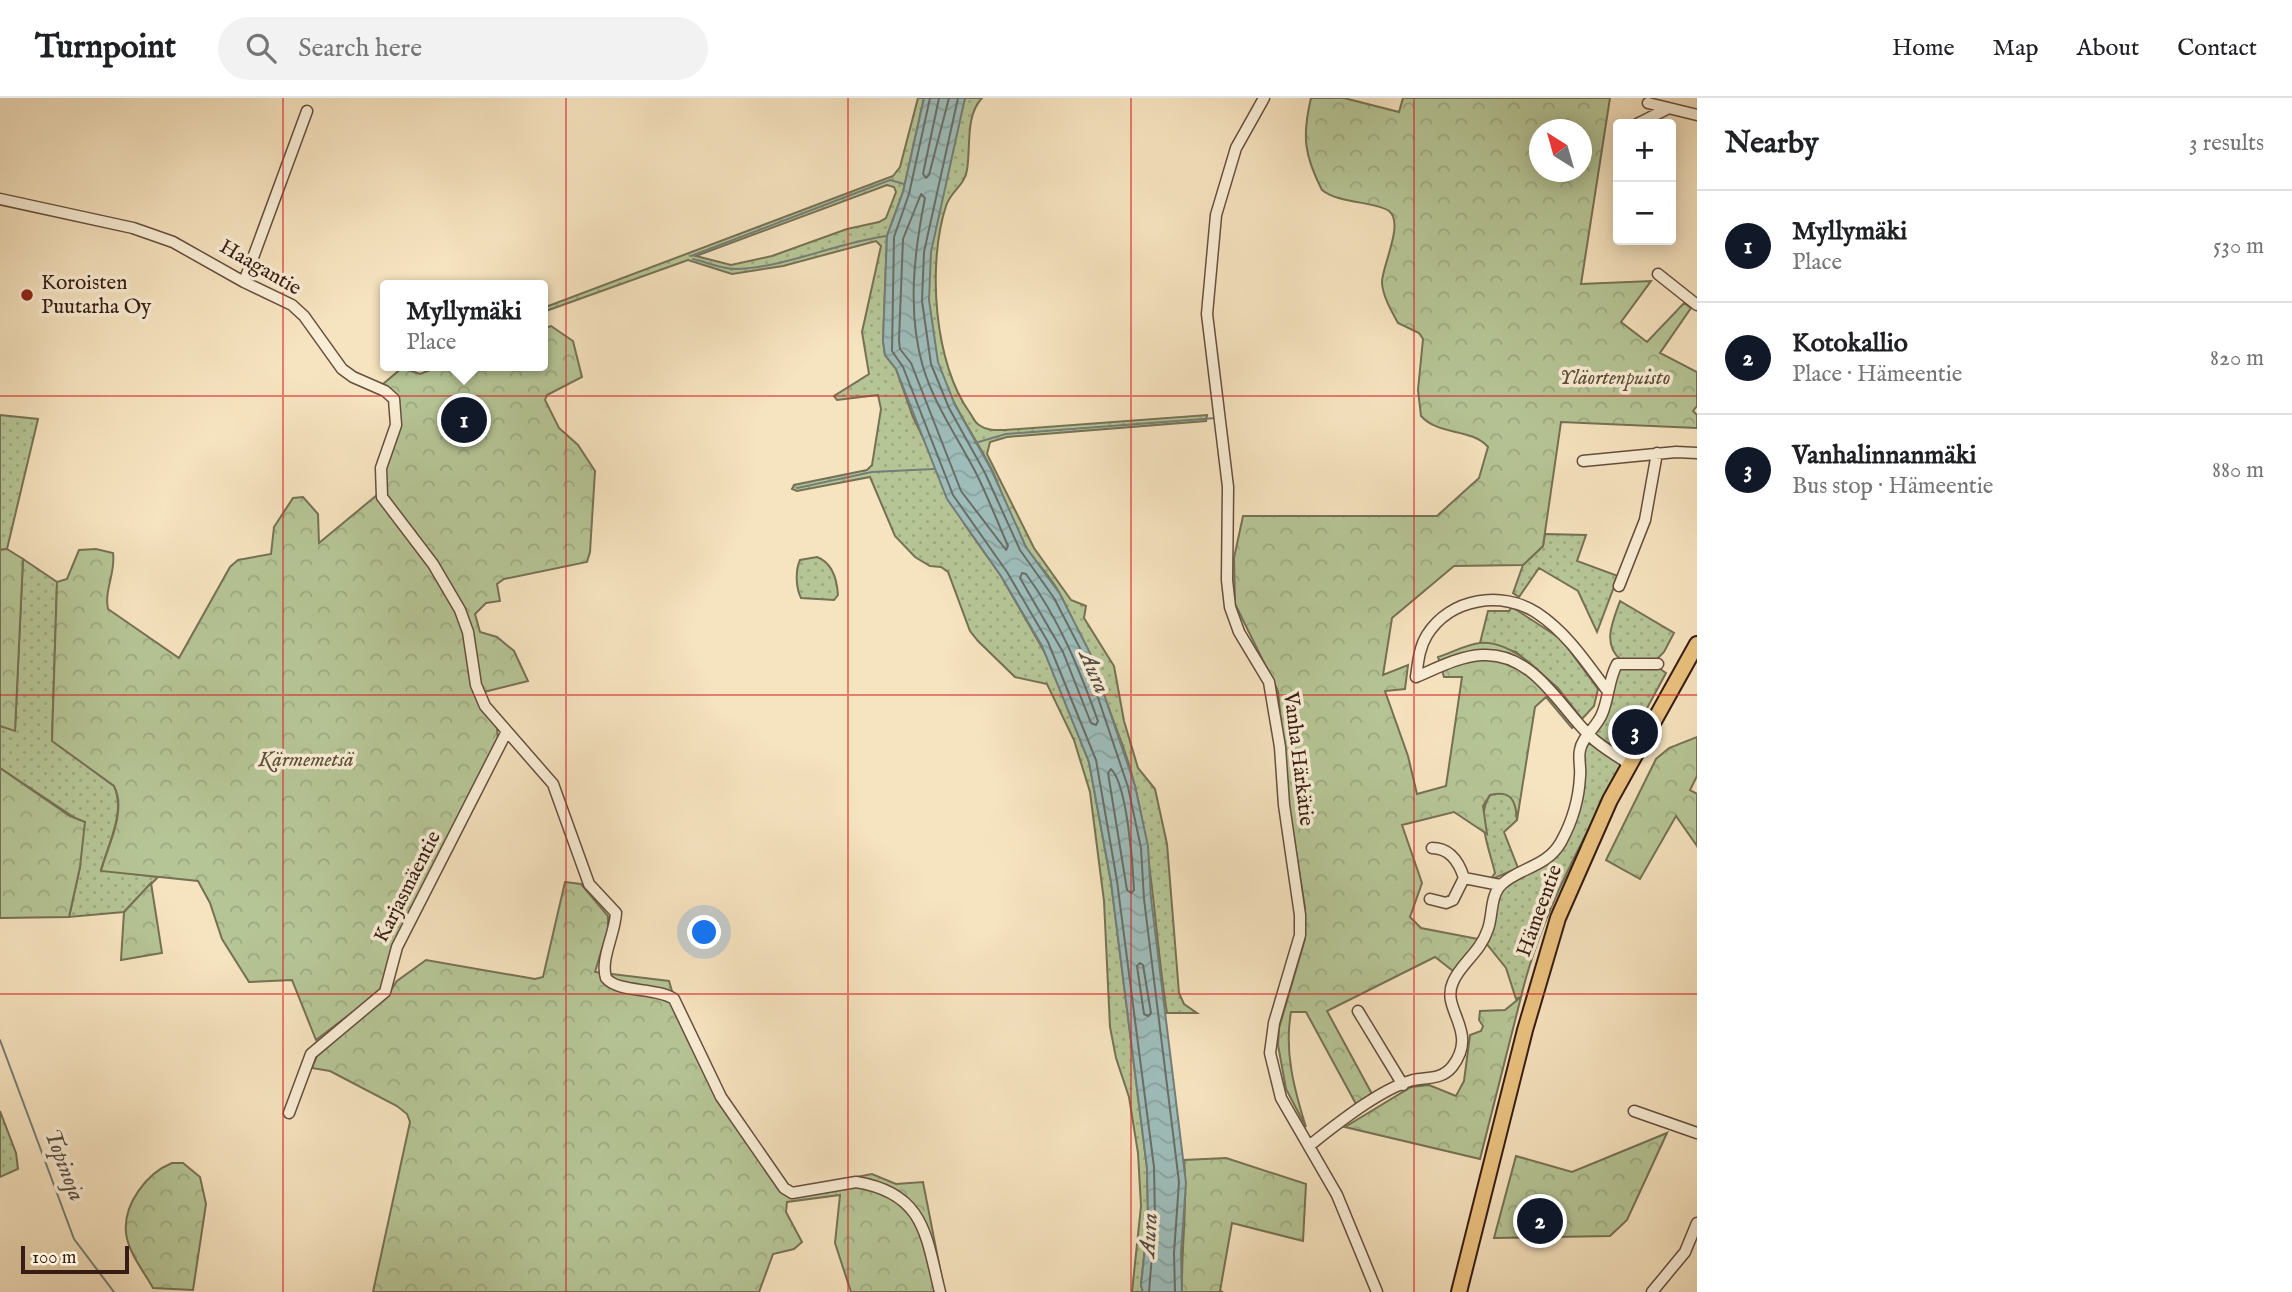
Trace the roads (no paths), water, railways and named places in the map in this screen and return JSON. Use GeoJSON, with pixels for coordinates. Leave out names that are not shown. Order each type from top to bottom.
{"type":"FeatureCollection","features":[{"type":"Feature","properties":{"kind":"highway","name":"Hämeentie"},"geometry":{"type":"LineString","coordinates":[[1459,1292],[1549,944],[1586,848],[1629,764],[1697,644]]}},
{"type":"Feature","properties":{"kind":"highway","name":"Hämeentie"},"geometry":{"type":"LineString","coordinates":[[1469,1292],[1480,1214]]}},
{"type":"Feature","properties":{"kind":"street","name":"Vanha Härkätie"},"geometry":{"type":"LineString","coordinates":[[1264,98],[1236,148],[1216,215],[1207,314],[1228,487],[1227,580],[1230,607],[1239,632],[1269,682],[1280,747],[1284,805],[1300,915],[1300,935],[1273,1030],[1272,1072],[1281,1098],[1336,1195],[1377,1292]]}},
{"type":"Feature","properties":{"kind":"street"},"geometry":{"type":"LineString","coordinates":[[1648,103],[1697,115]]}},
{"type":"Feature","properties":{"kind":"street"},"geometry":{"type":"LineString","coordinates":[[1646,119],[1667,108]]}},
{"type":"Feature","properties":{"kind":"street"},"geometry":{"type":"LineString","coordinates":[[244,282],[307,111]]}},
{"type":"Feature","properties":{"kind":"street","name":"Haagantie"},"geometry":{"type":"LineString","coordinates":[[0,199],[133,228],[173,242],[244,282],[292,305],[304,316],[342,369],[353,377],[385,391],[394,399],[396,425],[381,468],[382,497],[433,564],[460,610],[468,632],[476,685],[485,706],[506,733]]}},
{"type":"Feature","properties":{"kind":"street"},"geometry":{"type":"LineString","coordinates":[[1658,274],[1697,305]]}},
{"type":"Feature","properties":{"kind":"street"},"geometry":{"type":"LineString","coordinates":[[1583,461],[1657,453],[1697,453]]}},
{"type":"Feature","properties":{"kind":"street"},"geometry":{"type":"LineString","coordinates":[[1619,586],[1645,520],[1657,453]]}},
{"type":"Feature","properties":{"kind":"street"},"geometry":{"type":"LineString","coordinates":[[1606,689],[1557,629],[1538,613],[1515,601],[1475,601],[1458,606],[1428,632],[1419,656],[1416,677],[1469,656],[1495,655],[1538,677],[1589,735],[1629,764]]}},
{"type":"Feature","properties":{"kind":"street"},"geometry":{"type":"LineString","coordinates":[[1464,878],[1500,885],[1547,859],[1562,841],[1577,794],[1580,748],[1602,714],[1606,689],[1617,664],[1658,664]]}},
{"type":"Feature","properties":{"kind":"street"},"geometry":{"type":"LineString","coordinates":[[506,733],[553,784],[589,884],[616,913],[604,970],[611,985],[667,995],[674,999],[721,1097],[784,1188],[792,1193],[856,1182],[866,1184],[905,1203],[917,1214],[923,1225],[940,1292]]}},
{"type":"Feature","properties":{"kind":"street","name":"Karjasmäentie"},"geometry":{"type":"LineString","coordinates":[[289,1113],[311,1054],[385,992],[397,947],[500,751],[506,733]]}},
{"type":"Feature","properties":{"kind":"street"},"geometry":{"type":"LineString","coordinates":[[1430,899],[1446,903],[1453,900],[1464,878],[1458,862],[1447,850],[1432,848]]}},
{"type":"Feature","properties":{"kind":"street"},"geometry":{"type":"LineString","coordinates":[[1310,1145],[1403,1085],[1441,1075],[1452,1066],[1462,1045],[1462,1025],[1452,1003],[1451,988],[1482,942],[1500,885]]}},
{"type":"Feature","properties":{"kind":"street"},"geometry":{"type":"LineString","coordinates":[[1358,1011],[1403,1085]]}},
{"type":"Feature","properties":{"kind":"street"},"geometry":{"type":"LineString","coordinates":[[1634,1111],[1697,1133]]}},
{"type":"Feature","properties":{"kind":"street"},"geometry":{"type":"LineString","coordinates":[[1652,1292],[1685,1252],[1697,1223]]}},
{"type":"Feature","properties":{"kind":"street"},"geometry":{"type":"LineString","coordinates":[[1685,1252],[1697,1255]]}},
{"type":"Feature","properties":{"kind":"water","name":"Aura"},"geometry":{"type":"Polygon","coordinates":[[[924,98],[965,98],[931,252],[929,300],[938,362],[955,405],[991,469],[1026,547],[1060,594],[1090,653],[1135,786],[1148,846],[1151,898],[1186,1183],[1181,1253],[1182,1292],[1143,1292],[1141,1286],[1148,1218],[1147,1168],[1111,882],[1089,762],[1042,646],[1001,576],[947,499],[896,369],[885,355],[883,341],[887,236],[903,192],[924,98]]]}},
{"type":"Feature","properties":{"kind":"waterway"},"geometry":{"type":"LineString","coordinates":[[691,256],[890,180],[904,184]]}},
{"type":"Feature","properties":{"kind":"waterway"},"geometry":{"type":"LineString","coordinates":[[693,259],[730,269],[754,268],[887,236]]}},
{"type":"Feature","properties":{"kind":"waterway"},"geometry":{"type":"LineString","coordinates":[[975,443],[1006,434],[1216,418]]}},
{"type":"Feature","properties":{"kind":"waterway"},"geometry":{"type":"LineString","coordinates":[[797,488],[872,472],[934,469]]}},
{"type":"Feature","properties":{"kind":"waterway","name":"Topinoja"},"geometry":{"type":"LineString","coordinates":[[0,1040],[74,1239],[114,1292]]}},
{"type":"Feature","properties":{"kind":"place","name":"Koroisten Puutarha Oy"},"geometry":{"type":"Point","coordinates":[27,295]}},
{"type":"Feature","properties":{"kind":"place","name":"Myllymäki"},"geometry":{"type":"Point","coordinates":[464,420]}},
{"type":"Feature","properties":{"kind":"place","name":"Vanhalinnanmäki"},"geometry":{"type":"Point","coordinates":[1635,732]}},
{"type":"Feature","properties":{"kind":"place","name":"Kotokallio"},"geometry":{"type":"Point","coordinates":[1540,1221]}},
{"type":"Feature","properties":{"kind":"park label","name":"Yläortenpuisto"},"geometry":{"type":"Point","coordinates":[1615,378]}},
{"type":"Feature","properties":{"kind":"park label","name":"Kärmemetsä"},"geometry":{"type":"Point","coordinates":[306,760]}}]}
